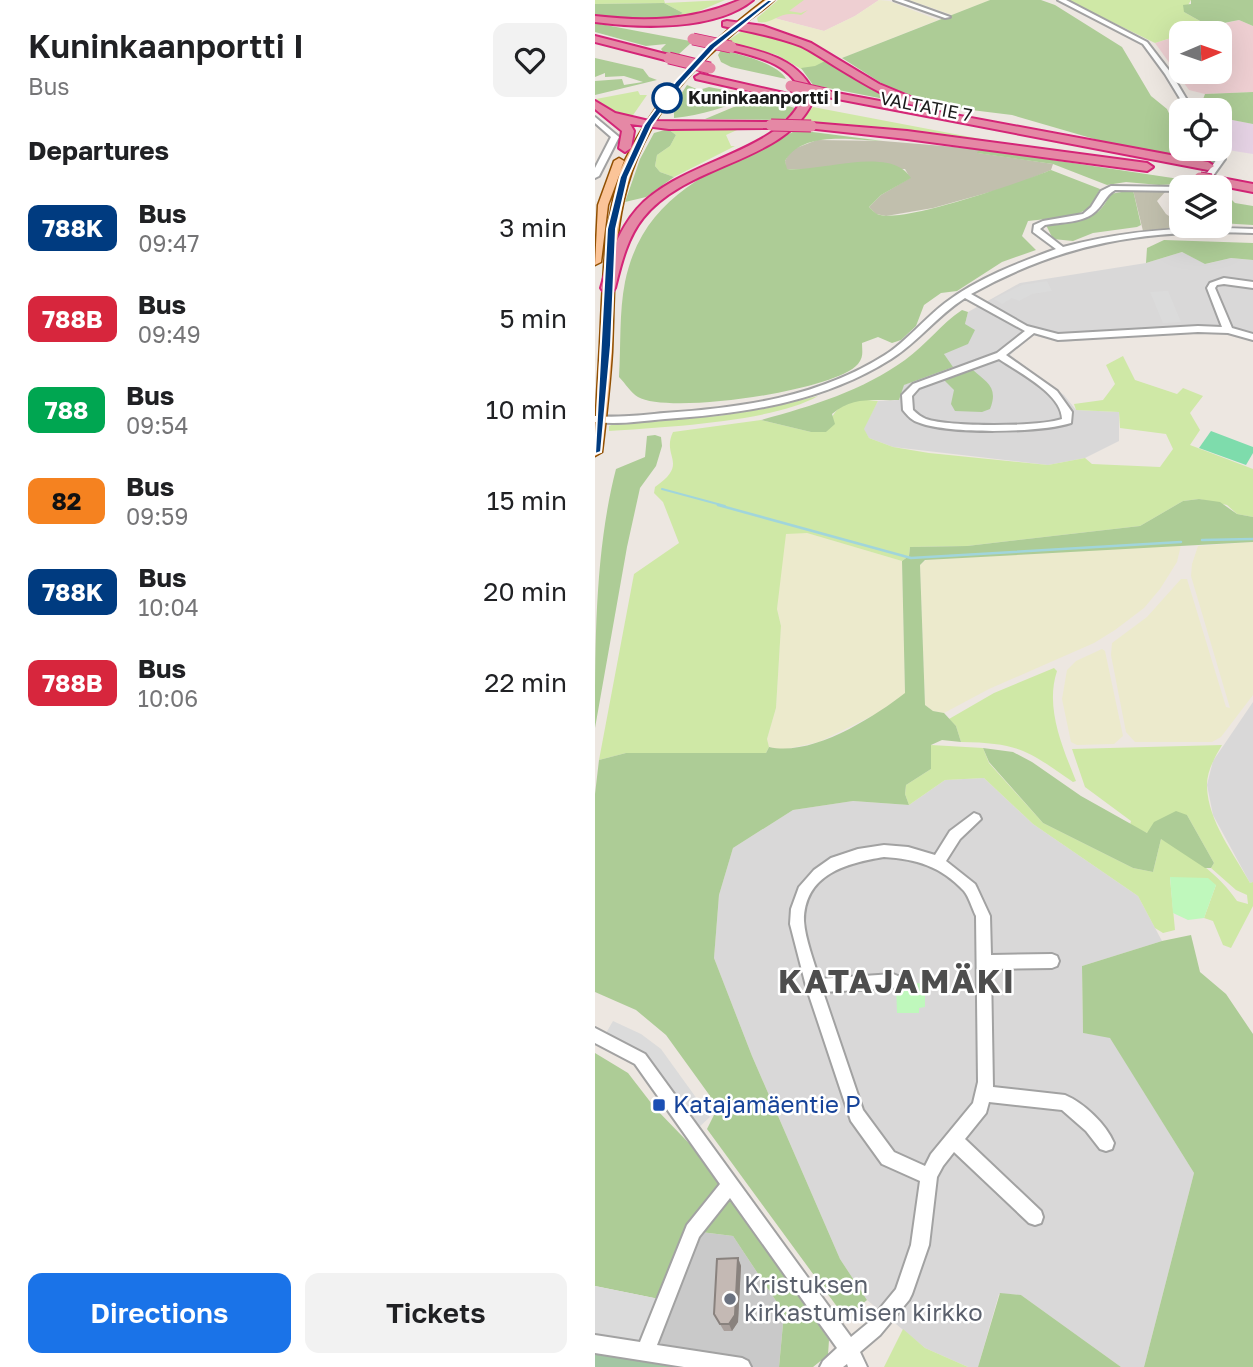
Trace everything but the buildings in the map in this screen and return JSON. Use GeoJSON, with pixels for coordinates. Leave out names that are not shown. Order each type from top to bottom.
{"type":"FeatureCollection","features":[{"type":"Feature","properties":{"kind":"highway"},"geometry":{"type":"LineString","coordinates":[[595,20],[642,24],[675,23],[707,18],[748,0]]}},
{"type":"Feature","properties":{"kind":"highway"},"geometry":{"type":"LineString","coordinates":[[757,5],[750,23],[807,44],[875,86],[898,96],[966,115],[1090,143]]}},
{"type":"Feature","properties":{"kind":"highway"},"geometry":{"type":"LineString","coordinates":[[595,20],[668,34]]}},
{"type":"Feature","properties":{"kind":"highway"},"geometry":{"type":"LineString","coordinates":[[732,24],[759,27]]}},
{"type":"Feature","properties":{"kind":"highway"},"geometry":{"type":"LineString","coordinates":[[608,288],[616,258],[628,230],[649,204],[673,185],[700,170],[775,136],[798,119],[808,104],[807,89],[791,70],[772,59],[680,36]]}},
{"type":"Feature","properties":{"kind":"highway","name":"VALTATIE 7"},"geometry":{"type":"LineString","coordinates":[[595,39],[700,77],[792,92],[1177,175]]}},
{"type":"Feature","properties":{"kind":"highway","name":"VALTATIE 7"},"geometry":{"type":"LineString","coordinates":[[595,51],[710,68],[792,92]]}},
{"type":"Feature","properties":{"kind":"highway","name":"VALTATIE 7"},"geometry":{"type":"LineString","coordinates":[[825,99],[1090,143],[1253,175]]}},
{"type":"Feature","properties":{"kind":"highway"},"geometry":{"type":"LineString","coordinates":[[595,104],[628,131],[625,148]]}},
{"type":"Feature","properties":{"kind":"highway"},"geometry":{"type":"LineString","coordinates":[[609,115],[643,124],[811,126],[907,135],[1147,167]]}},
{"type":"Feature","properties":{"kind":"highway","name":"VALTATIE 7"},"geometry":{"type":"LineString","coordinates":[[1232,185],[1253,188]]}},
{"type":"Feature","properties":{"kind":"main road"},"geometry":{"type":"LineString","coordinates":[[595,262],[603,205],[625,148],[732,24],[757,5],[770,0]]}},
{"type":"Feature","properties":{"kind":"main road"},"geometry":{"type":"LineString","coordinates":[[595,452],[609,253],[616,201],[643,124]]}},
{"type":"Feature","properties":{"kind":"street"},"geometry":{"type":"LineString","coordinates":[[897,0],[947,17]]}},
{"type":"Feature","properties":{"kind":"street"},"geometry":{"type":"LineString","coordinates":[[1061,0],[1145,43],[1183,98]]}},
{"type":"Feature","properties":{"kind":"street"},"geometry":{"type":"LineString","coordinates":[[595,119],[615,136],[596,173]]}},
{"type":"Feature","properties":{"kind":"street"},"geometry":{"type":"LineString","coordinates":[[1062,250],[1036,230],[1037,226],[1085,216],[1094,209],[1104,193],[1114,188],[1169,188]]}},
{"type":"Feature","properties":{"kind":"street"},"geometry":{"type":"LineString","coordinates":[[597,417],[736,412],[785,399],[834,383],[885,359],[965,294],[1006,272],[1062,250],[1144,233],[1253,231]]}},
{"type":"Feature","properties":{"kind":"street"},"geometry":{"type":"LineString","coordinates":[[1228,330],[1211,288],[1214,283],[1224,281],[1253,285]]}},
{"type":"Feature","properties":{"kind":"street"},"geometry":{"type":"LineString","coordinates":[[965,294],[1031,331],[1074,338],[1175,330],[1228,330],[1253,337]]}},
{"type":"Feature","properties":{"kind":"street"},"geometry":{"type":"LineString","coordinates":[[1000,355],[1056,395],[1067,408],[1067,421],[1048,427],[943,424],[923,421],[908,410],[907,395],[916,386],[1000,355],[1031,331]]}},
{"type":"Feature","properties":{"kind":"street"},"geometry":{"type":"LineString","coordinates":[[938,862],[955,835],[974,819]]}},
{"type":"Feature","properties":{"kind":"street"},"geometry":{"type":"LineString","coordinates":[[829,1367],[854,1359],[893,1308],[907,1284],[920,1245],[929,1176],[937,1160],[980,1107],[987,1069],[983,916],[978,900],[955,874],[938,862],[908,853],[884,851],[858,855],[836,862],[819,874],[804,891],[798,909],[797,924],[813,986],[857,1115],[888,1158],[929,1176]]}},
{"type":"Feature","properties":{"kind":"street"},"geometry":{"type":"LineString","coordinates":[[985,962],[1052,961]]}},
{"type":"Feature","properties":{"kind":"street"},"geometry":{"type":"LineString","coordinates":[[813,986],[893,981]]}},
{"type":"Feature","properties":{"kind":"street"},"geometry":{"type":"LineString","coordinates":[[595,1035],[640,1059],[854,1359]]}},
{"type":"Feature","properties":{"kind":"street"},"geometry":{"type":"LineString","coordinates":[[984,1094],[1065,1103],[1092,1125],[1105,1143]]}},
{"type":"Feature","properties":{"kind":"street"},"geometry":{"type":"LineString","coordinates":[[954,1140],[1035,1217]]}},
{"type":"Feature","properties":{"kind":"street"},"geometry":{"type":"LineString","coordinates":[[646,1350],[693,1231],[731,1184]]}},
{"type":"Feature","properties":{"kind":"street"},"geometry":{"type":"LineString","coordinates":[[595,1344],[742,1367]]}},
{"type":"Feature","properties":{"kind":"shaded area"},"geometry":{"type":"Polygon","coordinates":[[[801,0],[879,0],[855,16],[824,31],[774,18],[801,0]]]}},
{"type":"Feature","properties":{"kind":"shaded area"},"geometry":{"type":"Polygon","coordinates":[[[879,0],[889,1],[938,20],[842,58],[812,42],[763,23],[774,18],[824,31],[855,16],[879,0]]]}},
{"type":"Feature","properties":{"kind":"shaded area"},"geometry":{"type":"Polygon","coordinates":[[[909,0],[990,0],[952,15],[909,0]]]}},
{"type":"Feature","properties":{"kind":"shaded area"},"geometry":{"type":"Polygon","coordinates":[[[1239,20],[1253,26],[1253,92],[1205,94],[1189,90],[1185,84],[1232,84],[1232,22],[1239,20]]]}},
{"type":"Feature","properties":{"kind":"shaded area"},"geometry":{"type":"Polygon","coordinates":[[[1169,39],[1169,62],[1155,43],[1169,39]]]}},
{"type":"Feature","properties":{"kind":"shaded area"},"geometry":{"type":"Polygon","coordinates":[[[1232,120],[1253,124],[1253,154],[1232,151],[1232,120]]]}},
{"type":"Feature","properties":{"kind":"shaded area"},"geometry":{"type":"Polygon","coordinates":[[[817,140],[883,141],[979,149],[978,153],[1053,164],[1051,170],[1015,185],[933,208],[886,216],[876,214],[869,207],[881,195],[910,178],[905,169],[786,169],[785,161],[791,150],[817,140]]]}},
{"type":"Feature","properties":{"kind":"shaded area"},"geometry":{"type":"Polygon","coordinates":[[[1133,190],[1166,191],[1157,201],[1169,216],[1169,229],[1143,231],[1133,190]]]}},
{"type":"Feature","properties":{"kind":"shaded area"},"geometry":{"type":"Polygon","coordinates":[[[1182,252],[1206,264],[1231,258],[1253,260],[1253,340],[1215,331],[1063,342],[1032,335],[1010,355],[1064,395],[1076,410],[1119,412],[1119,441],[1085,458],[1048,465],[893,447],[869,438],[863,429],[878,401],[899,400],[903,385],[952,367],[944,354],[965,324],[968,312],[1020,283],[1146,263],[1182,252]]]}},
{"type":"Feature","properties":{"kind":"shaded area"},"geometry":{"type":"Polygon","coordinates":[[[1047,281],[1052,291],[1032,294],[1019,301],[1012,298],[1002,304],[994,299],[1022,285],[1047,281]]]}},
{"type":"Feature","properties":{"kind":"shaded area"},"geometry":{"type":"Polygon","coordinates":[[[1168,291],[1181,322],[1163,323],[1150,292],[1168,291]]]}},
{"type":"Feature","properties":{"kind":"shaded area"},"geometry":{"type":"Polygon","coordinates":[[[807,533],[902,561],[905,694],[876,714],[819,742],[782,750],[769,747],[767,739],[776,708],[781,626],[777,609],[783,541],[786,534],[807,533]]]}},
{"type":"Feature","properties":{"kind":"shaded area"},"geometry":{"type":"Polygon","coordinates":[[[1253,542],[1253,695],[1221,737],[1212,742],[1135,742],[1126,732],[1111,655],[1112,643],[1147,617],[1181,579],[1187,579],[1226,707],[1230,708],[1191,576],[1192,564],[1198,546],[1253,542]]]}},
{"type":"Feature","properties":{"kind":"shaded area"},"geometry":{"type":"Polygon","coordinates":[[[1181,545],[1177,562],[1160,589],[1144,608],[1115,630],[1094,643],[989,689],[944,713],[933,711],[925,705],[920,565],[926,560],[1181,545]]]}},
{"type":"Feature","properties":{"kind":"shaded area"},"geometry":{"type":"Polygon","coordinates":[[[1102,649],[1105,651],[1123,736],[1114,744],[1077,745],[1071,742],[1062,699],[1067,670],[1076,661],[1102,649]]]}},
{"type":"Feature","properties":{"kind":"shaded area"},"geometry":{"type":"Polygon","coordinates":[[[1253,702],[1253,882],[1250,883],[1213,815],[1207,785],[1213,761],[1253,702]]]}},
{"type":"Feature","properties":{"kind":"shaded area"},"geometry":{"type":"Polygon","coordinates":[[[984,778],[1033,824],[1138,896],[1162,941],[1082,966],[1083,1033],[1110,1037],[1194,1173],[1144,1367],[1121,1367],[1021,1295],[999,1294],[978,1367],[968,1367],[925,1348],[867,1300],[840,1259],[752,1056],[714,958],[719,895],[733,848],[793,810],[853,801],[909,805],[945,780],[984,778]]]}},
{"type":"Feature","properties":{"kind":"shaded area"},"geometry":{"type":"Polygon","coordinates":[[[613,1021],[641,1034],[661,1049],[710,1117],[698,1128],[671,1087],[647,1060],[636,1049],[606,1033],[613,1021]]]}},
{"type":"Feature","properties":{"kind":"shaded area"},"geometry":{"type":"Polygon","coordinates":[[[693,1231],[733,1236],[784,1313],[779,1367],[742,1367],[646,1350],[693,1231]]]}},
{"type":"Feature","properties":{"kind":"shaded area"},"geometry":{"type":"Polygon","coordinates":[[[595,1286],[664,1300],[646,1350],[595,1344],[595,1286]]]}},
{"type":"Feature","properties":{"kind":"green space"},"geometry":{"type":"Polygon","coordinates":[[[595,0],[664,0],[665,3],[725,0],[690,15],[672,19],[683,13],[664,3],[595,4],[595,0]]]}},
{"type":"Feature","properties":{"kind":"green space"},"geometry":{"type":"Polygon","coordinates":[[[778,0],[804,0],[789,11],[801,13],[808,10],[801,15],[786,14],[758,22],[757,18],[778,0]]]}},
{"type":"Feature","properties":{"kind":"green space"},"geometry":{"type":"Polygon","coordinates":[[[990,0],[1041,0],[1055,5],[1122,47],[1151,96],[1169,113],[1169,155],[1115,145],[1012,115],[947,107],[892,90],[842,58],[990,0]]]}},
{"type":"Feature","properties":{"kind":"green space"},"geometry":{"type":"Polygon","coordinates":[[[1067,0],[1191,0],[1184,12],[1200,21],[1169,21],[1169,39],[1155,43],[1067,0]]]}},
{"type":"Feature","properties":{"kind":"green space"},"geometry":{"type":"Polygon","coordinates":[[[1191,0],[1253,0],[1253,26],[1239,20],[1200,21],[1184,12],[1183,5],[1191,4],[1191,0]]]}},
{"type":"Feature","properties":{"kind":"green space"},"geometry":{"type":"Polygon","coordinates":[[[664,3],[683,13],[651,21],[595,15],[595,4],[664,3]]]}},
{"type":"Feature","properties":{"kind":"green space"},"geometry":{"type":"Polygon","coordinates":[[[595,23],[691,43],[679,54],[663,52],[661,49],[666,44],[646,46],[595,32],[595,23]]]}},
{"type":"Feature","properties":{"kind":"green space"},"geometry":{"type":"Polygon","coordinates":[[[745,29],[794,43],[831,62],[803,70],[777,55],[726,42],[745,29]]]}},
{"type":"Feature","properties":{"kind":"green space"},"geometry":{"type":"Polygon","coordinates":[[[721,50],[767,64],[786,79],[731,67],[721,62],[718,55],[721,50]]]}},
{"type":"Feature","properties":{"kind":"green space"},"geometry":{"type":"Polygon","coordinates":[[[595,58],[643,69],[649,77],[657,80],[595,95],[595,81],[622,79],[624,85],[643,82],[624,76],[605,77],[605,73],[595,77],[595,58]]]}},
{"type":"Feature","properties":{"kind":"green space"},"geometry":{"type":"Polygon","coordinates":[[[825,61],[925,107],[813,85],[801,68],[825,61]]]}},
{"type":"Feature","properties":{"kind":"green space"},"geometry":{"type":"Polygon","coordinates":[[[687,85],[699,90],[709,87],[751,95],[714,110],[674,118],[674,105],[687,85]]]}},
{"type":"Feature","properties":{"kind":"green space"},"geometry":{"type":"Polygon","coordinates":[[[638,91],[640,95],[647,95],[631,118],[616,114],[596,99],[638,91]]]}},
{"type":"Feature","properties":{"kind":"green space"},"geometry":{"type":"Polygon","coordinates":[[[1253,92],[1253,124],[1232,120],[1232,98],[1204,98],[1205,94],[1253,92]]]}},
{"type":"Feature","properties":{"kind":"green space"},"geometry":{"type":"Polygon","coordinates":[[[753,99],[764,99],[795,108],[795,112],[783,120],[705,119],[753,99]]]}},
{"type":"Feature","properties":{"kind":"green space"},"geometry":{"type":"Polygon","coordinates":[[[813,107],[1007,144],[799,123],[813,107]]]}},
{"type":"Feature","properties":{"kind":"green space"},"geometry":{"type":"Polygon","coordinates":[[[668,129],[737,130],[726,135],[731,146],[735,146],[674,177],[660,172],[655,166],[657,155],[670,146],[676,135],[668,129]]]}},
{"type":"Feature","properties":{"kind":"green space"},"geometry":{"type":"Polygon","coordinates":[[[668,129],[676,135],[670,146],[657,155],[655,166],[660,172],[674,177],[646,197],[625,202],[640,159],[654,133],[668,129]]]}},
{"type":"Feature","properties":{"kind":"green space"},"geometry":{"type":"Polygon","coordinates":[[[797,130],[883,141],[816,141],[793,151],[785,161],[787,169],[872,161],[901,168],[911,178],[881,195],[869,207],[877,214],[890,216],[935,208],[1051,170],[1100,189],[1090,208],[1073,216],[1028,221],[1022,236],[1036,250],[1002,262],[957,291],[941,293],[924,305],[916,326],[901,340],[892,343],[878,337],[862,343],[860,361],[843,374],[786,391],[715,402],[655,402],[638,397],[619,377],[621,317],[625,282],[635,250],[649,224],[668,203],[690,185],[797,130]]]}},
{"type":"Feature","properties":{"kind":"green space"},"geometry":{"type":"Polygon","coordinates":[[[979,149],[1169,177],[1169,184],[1126,182],[1107,185],[1053,164],[977,153],[979,149]]]}},
{"type":"Feature","properties":{"kind":"green space"},"geometry":{"type":"Polygon","coordinates":[[[1133,190],[1141,225],[1093,233],[1073,241],[1053,239],[1046,225],[1084,219],[1098,211],[1110,194],[1133,190]]]}},
{"type":"Feature","properties":{"kind":"green space"},"geometry":{"type":"Polygon","coordinates":[[[1232,200],[1253,206],[1253,225],[1232,224],[1232,200]]]}},
{"type":"Feature","properties":{"kind":"green space"},"geometry":{"type":"Polygon","coordinates":[[[1164,240],[1253,243],[1253,260],[1231,258],[1205,264],[1182,252],[1146,263],[1147,248],[1164,240]]]}},
{"type":"Feature","properties":{"kind":"green space"},"geometry":{"type":"Polygon","coordinates":[[[962,310],[968,312],[965,324],[975,330],[968,344],[944,354],[953,367],[904,385],[899,400],[848,404],[832,414],[835,424],[826,432],[811,432],[761,420],[818,403],[889,371],[913,354],[962,310]]]}},
{"type":"Feature","properties":{"kind":"green space"},"geometry":{"type":"Polygon","coordinates":[[[1123,356],[1135,380],[1177,394],[1183,388],[1203,396],[1190,413],[1200,430],[1190,445],[1253,469],[1253,517],[1237,514],[1227,505],[1199,499],[1183,501],[1140,526],[967,546],[910,547],[909,556],[902,561],[807,533],[786,534],[777,609],[781,626],[776,708],[766,753],[626,753],[599,760],[634,574],[679,543],[663,502],[654,493],[655,487],[671,472],[673,466],[670,441],[673,432],[761,420],[811,432],[826,432],[838,408],[851,401],[868,400],[878,401],[864,429],[869,438],[893,447],[1048,465],[1085,458],[1092,464],[1160,467],[1173,449],[1166,434],[1120,428],[1119,412],[1076,410],[1074,404],[1103,400],[1115,384],[1106,365],[1123,356]]]}},
{"type":"Feature","properties":{"kind":"green space"},"geometry":{"type":"Polygon","coordinates":[[[973,370],[992,390],[990,409],[982,412],[955,411],[951,404],[954,390],[942,378],[973,370]]]}},
{"type":"Feature","properties":{"kind":"green space"},"geometry":{"type":"Polygon","coordinates":[[[818,396],[798,405],[747,417],[609,431],[609,426],[620,421],[718,416],[818,396]]]}},
{"type":"Feature","properties":{"kind":"green space"},"geometry":{"type":"Polygon","coordinates":[[[1211,431],[1253,447],[1253,453],[1246,465],[1199,448],[1211,431]]]}},
{"type":"Feature","properties":{"kind":"green space"},"geometry":{"type":"Polygon","coordinates":[[[647,436],[661,437],[662,446],[656,466],[640,488],[595,728],[600,564],[609,500],[616,469],[645,457],[647,436]]]}},
{"type":"Feature","properties":{"kind":"green space"},"geometry":{"type":"Polygon","coordinates":[[[1199,499],[1220,502],[1237,514],[1253,517],[1253,542],[925,560],[920,565],[925,705],[933,711],[944,713],[956,726],[961,742],[942,740],[931,745],[931,769],[906,785],[905,794],[909,805],[853,801],[793,810],[733,848],[719,895],[714,958],[752,1056],[840,1259],[867,1300],[850,1314],[838,1308],[707,1129],[718,1107],[666,1035],[636,1010],[595,992],[595,794],[599,760],[626,753],[766,753],[769,747],[786,749],[803,746],[841,733],[905,693],[902,561],[909,556],[910,547],[967,546],[1140,526],[1183,501],[1199,499]]]}},
{"type":"Feature","properties":{"kind":"green space"},"geometry":{"type":"Polygon","coordinates":[[[1054,668],[1057,671],[1054,712],[1065,754],[1076,781],[1073,782],[1021,750],[997,744],[961,742],[956,726],[949,719],[994,693],[1054,668]]]}},
{"type":"Feature","properties":{"kind":"green space"},"geometry":{"type":"Polygon","coordinates":[[[931,745],[983,748],[989,763],[1043,823],[1133,868],[1153,872],[1161,839],[1203,865],[1222,882],[1237,901],[1248,904],[1247,895],[1236,890],[1211,868],[1214,863],[1187,815],[1147,833],[1130,825],[1131,821],[1085,787],[1072,749],[1222,745],[1208,776],[1208,800],[1223,837],[1250,883],[1253,882],[1253,906],[1231,948],[1223,945],[1213,921],[1204,918],[1216,885],[1170,878],[1175,930],[1163,933],[1155,928],[1138,896],[1033,824],[984,778],[945,780],[909,805],[905,794],[906,785],[931,769],[931,745]]]}},
{"type":"Feature","properties":{"kind":"green space"},"geometry":{"type":"Polygon","coordinates":[[[983,748],[1013,752],[1081,796],[1147,833],[1154,822],[1176,811],[1187,815],[1214,863],[1211,868],[1205,868],[1161,839],[1153,872],[1133,868],[1043,823],[989,762],[983,748]]]}},
{"type":"Feature","properties":{"kind":"green space"},"geometry":{"type":"Polygon","coordinates":[[[1170,877],[1208,878],[1216,885],[1204,918],[1188,920],[1173,913],[1170,877]]]}},
{"type":"Feature","properties":{"kind":"green space"},"geometry":{"type":"Polygon","coordinates":[[[1191,935],[1200,972],[1226,994],[1253,1034],[1253,1367],[1144,1367],[1194,1173],[1110,1038],[1083,1033],[1082,966],[1162,941],[1191,935]]]}},
{"type":"Feature","properties":{"kind":"green space"},"geometry":{"type":"Polygon","coordinates":[[[925,983],[925,1007],[919,1008],[919,1013],[897,1013],[896,984],[925,983]]]}},
{"type":"Feature","properties":{"kind":"green space"},"geometry":{"type":"Polygon","coordinates":[[[595,1053],[628,1073],[655,1108],[712,1167],[829,1340],[828,1355],[813,1367],[779,1367],[784,1313],[733,1236],[693,1231],[664,1300],[595,1286],[595,1053]]]}},
{"type":"Feature","properties":{"kind":"green space"},"geometry":{"type":"Polygon","coordinates":[[[1000,1293],[1021,1295],[1121,1367],[978,1367],[1000,1293]]]}},
{"type":"Feature","properties":{"kind":"green space"},"geometry":{"type":"Polygon","coordinates":[[[903,1329],[925,1348],[968,1367],[884,1367],[903,1329]]]}},
{"type":"Feature","properties":{"kind":"green space"},"geometry":{"type":"Polygon","coordinates":[[[595,1354],[675,1367],[595,1367],[595,1354]]]}},
{"type":"Feature","properties":{"kind":"waterway"},"geometry":{"type":"LineString","coordinates":[[662,489],[725,506]]}},
{"type":"Feature","properties":{"kind":"waterway"},"geometry":{"type":"LineString","coordinates":[[718,505],[911,558],[1181,542]]}},
{"type":"Feature","properties":{"kind":"waterway"},"geometry":{"type":"LineString","coordinates":[[1202,540],[1253,539]]}},
{"type":"Feature","properties":{"kind":"bus line","name":"788K"},"geometry":{"type":"LineString","coordinates":[[595,452],[606,345],[611,229],[624,177],[648,125],[679,83],[737,24],[770,0]]}},
{"type":"Feature","properties":{"kind":"place","name":"Kuninkaanportti I"},"geometry":{"type":"Point","coordinates":[667,98]}},
{"type":"Feature","properties":{"kind":"place","name":"Katajamäentie P"},"geometry":{"type":"Point","coordinates":[659,1105]}},
{"type":"Feature","properties":{"kind":"place","name":"Kristuksen kirkastumisen kirkko"},"geometry":{"type":"Point","coordinates":[730,1299]}},
{"type":"Feature","properties":{"kind":"district","name":"KATAJAMÄKI"},"geometry":{"type":"Point","coordinates":[897,981]}}]}
